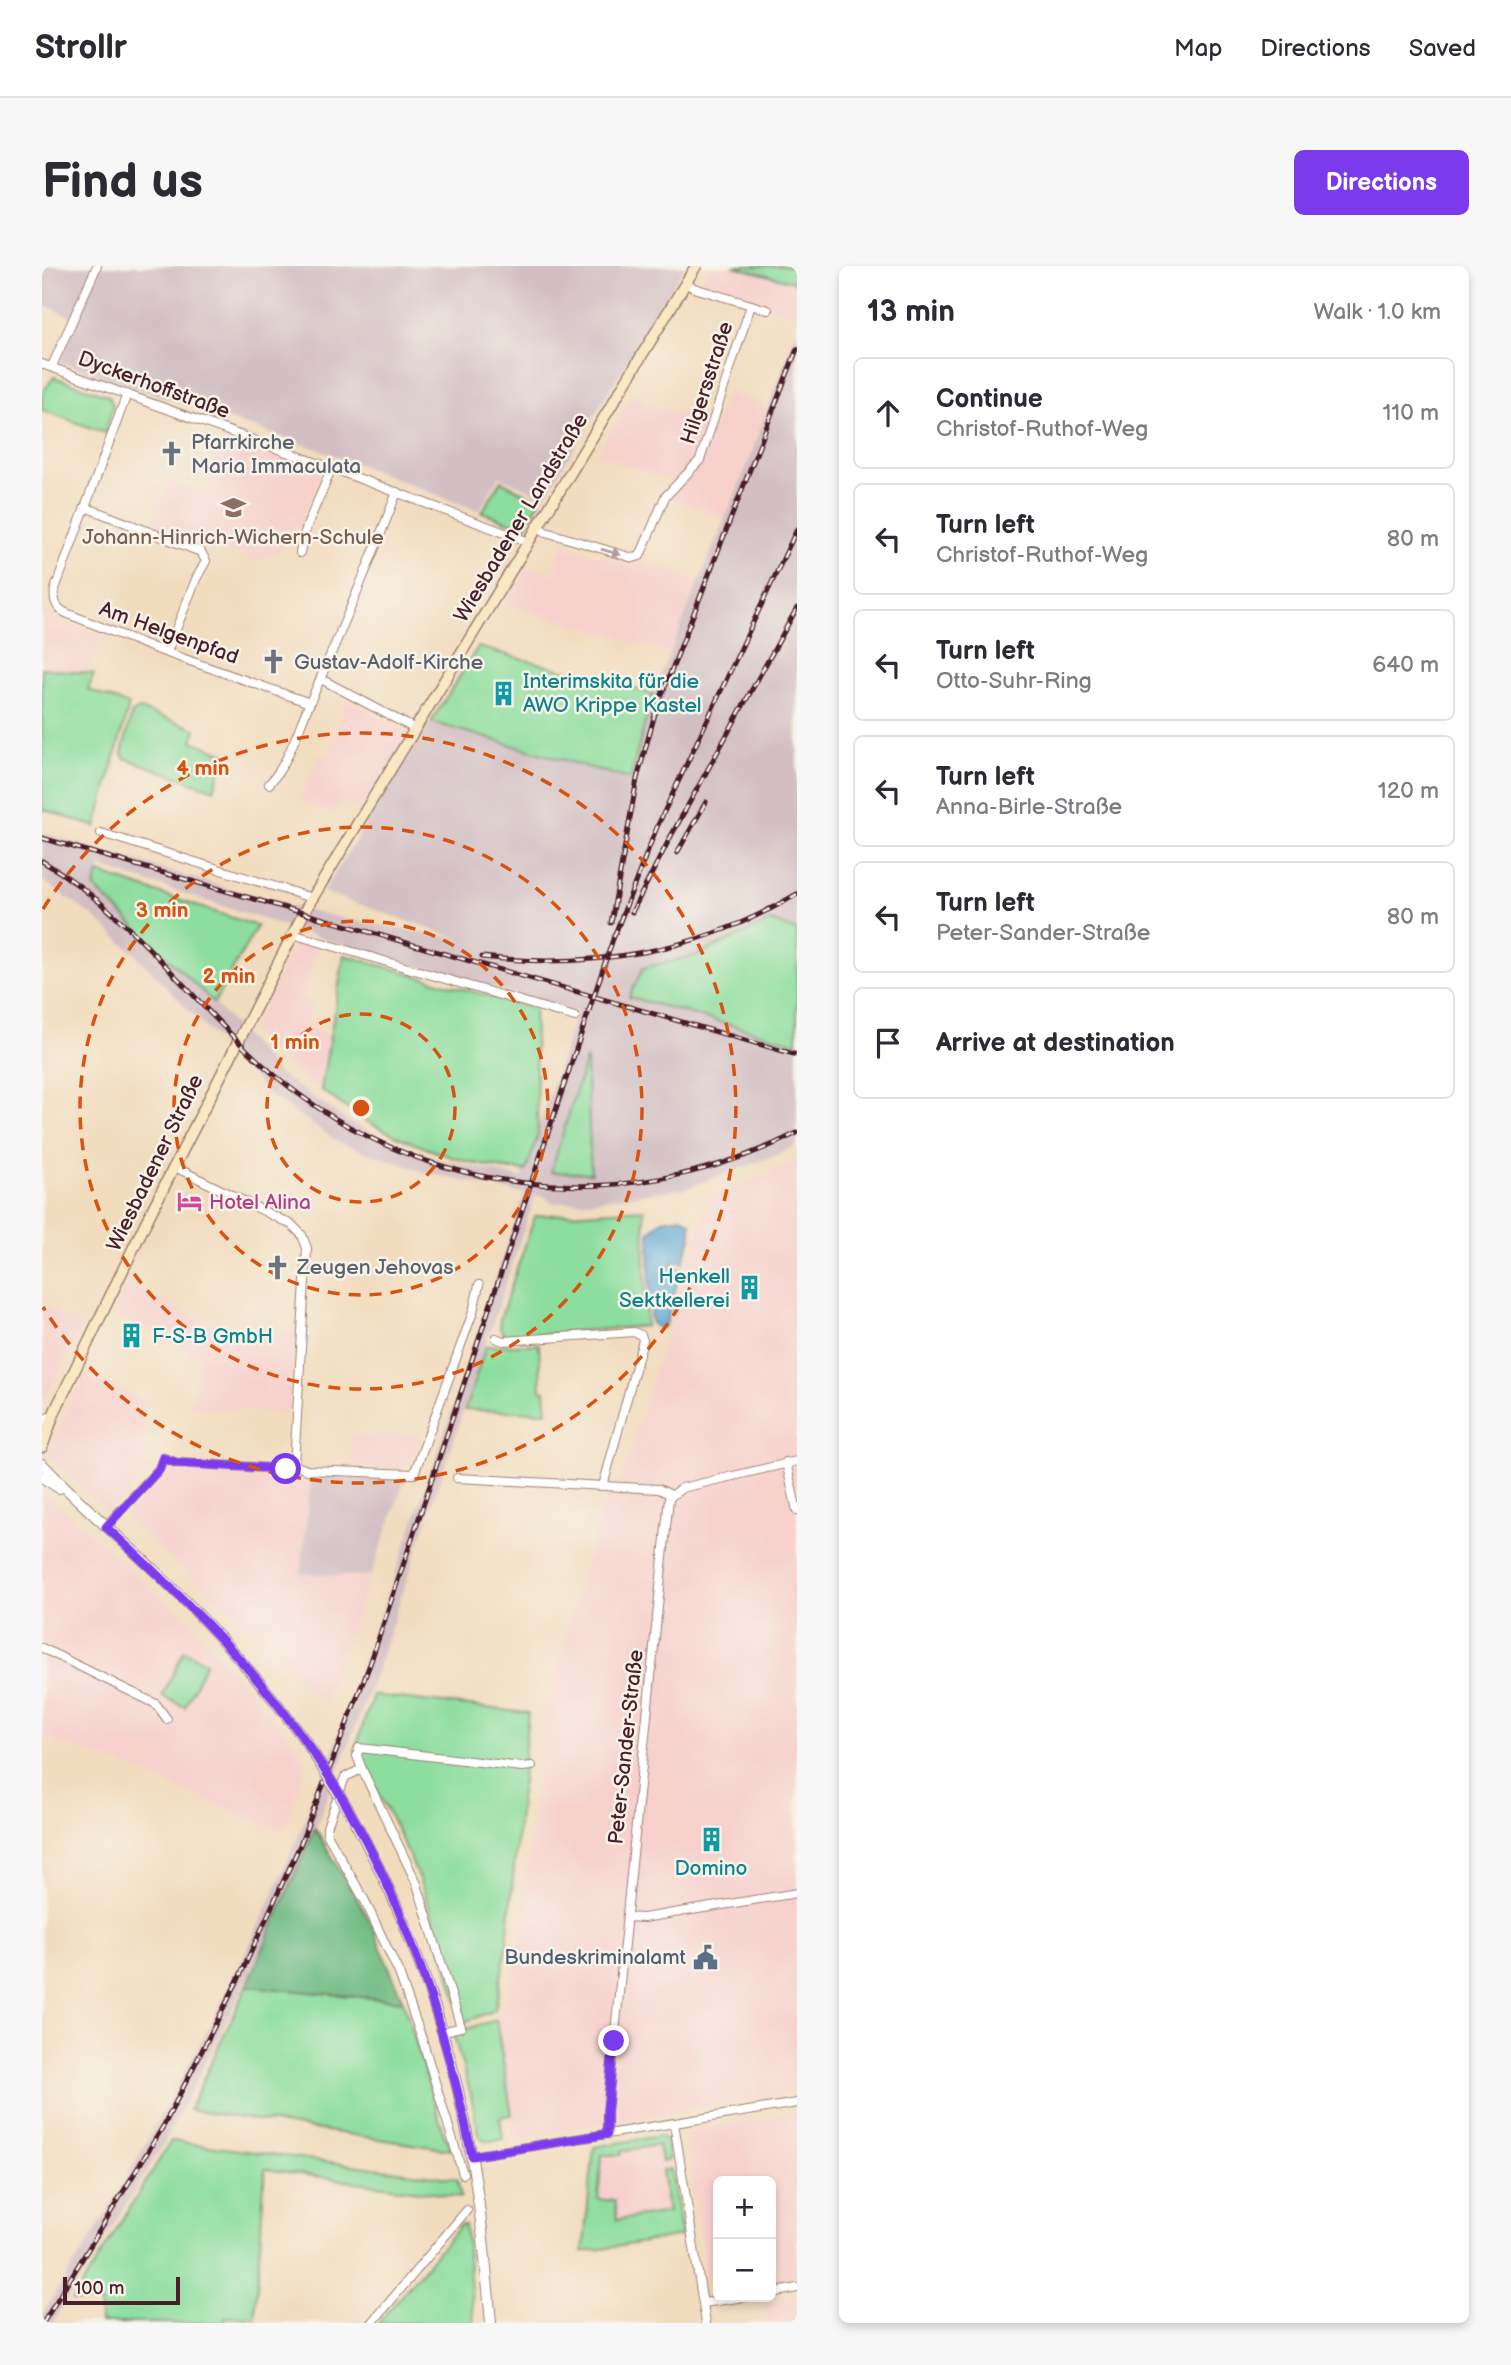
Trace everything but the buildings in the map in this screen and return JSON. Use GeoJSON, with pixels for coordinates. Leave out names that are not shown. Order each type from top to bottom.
{"type":"FeatureCollection","features":[{"type":"Feature","properties":{"kind":"main road","name":"Wiesbadener Landstraße"},"geometry":{"type":"LineString","coordinates":[[309,902],[696,266]]}},
{"type":"Feature","properties":{"kind":"main road","name":"Wiesbadener Straße"},"geometry":{"type":"LineString","coordinates":[[42,1429],[309,902]]}},
{"type":"Feature","properties":{"kind":"main road","name":"Wiesbadener Straße"},"geometry":{"type":"LineString","coordinates":[[42,1447],[49,1417]]}},
{"type":"Feature","properties":{"kind":"street"},"geometry":{"type":"LineString","coordinates":[[52,366],[97,266]]}},
{"type":"Feature","properties":{"kind":"street"},"geometry":{"type":"LineString","coordinates":[[686,283],[694,288],[768,310]]}},
{"type":"Feature","properties":{"kind":"street","name":"Hilgersstraße"},"geometry":{"type":"LineString","coordinates":[[538,527],[546,533],[633,558],[640,556],[665,497],[700,460],[751,305]]}},
{"type":"Feature","properties":{"kind":"street","name":"Dyckerhoffstraße"},"geometry":{"type":"LineString","coordinates":[[42,364],[529,542]]}},
{"type":"Feature","properties":{"kind":"street"},"geometry":{"type":"LineString","coordinates":[[127,394],[85,507],[201,552],[206,561],[196,579],[167,652]]}},
{"type":"Feature","properties":{"kind":"street"},"geometry":{"type":"LineString","coordinates":[[300,553],[303,533],[322,495],[331,468]]}},
{"type":"Feature","properties":{"kind":"street"},"geometry":{"type":"LineString","coordinates":[[269,784],[281,768],[321,679],[362,584],[397,492]]}},
{"type":"Feature","properties":{"kind":"street","name":"Am Helgenpfad"},"geometry":{"type":"LineString","coordinates":[[85,507],[55,589],[57,606],[66,613],[167,652],[310,702]]}},
{"type":"Feature","properties":{"kind":"street"},"geometry":{"type":"LineString","coordinates":[[321,679],[415,729]]}},
{"type":"Feature","properties":{"kind":"street"},"geometry":{"type":"LineString","coordinates":[[100,833],[309,902]]}},
{"type":"Feature","properties":{"kind":"street"},"geometry":{"type":"LineString","coordinates":[[292,934],[575,1017]]}},
{"type":"Feature","properties":{"kind":"street"},"geometry":{"type":"LineString","coordinates":[[175,1167],[292,1225],[302,1235],[307,1248],[294,1465]]}},
{"type":"Feature","properties":{"kind":"street"},"geometry":{"type":"LineString","coordinates":[[106,1527],[159,1469],[163,1458],[177,1463],[286,1469],[294,1465],[307,1470],[414,1474],[473,1312],[479,1285]]}},
{"type":"Feature","properties":{"kind":"street"},"geometry":{"type":"LineString","coordinates":[[496,1338],[503,1341],[634,1332],[641,1335],[643,1340],[603,1486]]}},
{"type":"Feature","properties":{"kind":"street"},"geometry":{"type":"LineString","coordinates":[[457,1478],[659,1489],[671,1495],[682,1488],[797,1461]]}},
{"type":"Feature","properties":{"kind":"street"},"geometry":{"type":"LineString","coordinates":[[786,1462],[797,1511]]}},
{"type":"Feature","properties":{"kind":"street"},"geometry":{"type":"LineString","coordinates":[[42,1464],[158,1574],[263,1686],[309,1746],[374,1857],[405,1925],[442,2032],[462,2107],[472,2156],[491,2323]]}},
{"type":"Feature","properties":{"kind":"street"},"geometry":{"type":"LineString","coordinates":[[44,1479],[77,1500]]}},
{"type":"Feature","properties":{"kind":"street","name":"Peter-Sander-Straße"},"geometry":{"type":"LineString","coordinates":[[607,2134],[607,2112],[671,1495]]}},
{"type":"Feature","properties":{"kind":"street"},"geometry":{"type":"LineString","coordinates":[[42,1648],[156,1704],[167,1719]]}},
{"type":"Feature","properties":{"kind":"street"},"geometry":{"type":"LineString","coordinates":[[442,2032],[461,2027],[417,1884],[362,1769],[357,1756],[359,1748],[532,1766]]}},
{"type":"Feature","properties":{"kind":"street"},"geometry":{"type":"LineString","coordinates":[[362,1769],[345,1777],[327,1827],[327,1834],[365,1901],[399,1973],[463,2174]]}},
{"type":"Feature","properties":{"kind":"street"},"geometry":{"type":"LineString","coordinates":[[627,1917],[643,1917],[797,1893]]}},
{"type":"Feature","properties":{"kind":"street"},"geometry":{"type":"LineString","coordinates":[[472,2156],[797,2103]]}},
{"type":"Feature","properties":{"kind":"street"},"geometry":{"type":"LineString","coordinates":[[674,2123],[706,2323]]}},
{"type":"Feature","properties":{"kind":"street"},"geometry":{"type":"LineString","coordinates":[[372,2323],[467,2210]]}},
{"type":"Feature","properties":{"kind":"street"},"geometry":{"type":"LineString","coordinates":[[776,2292],[797,2288]]}},
{"type":"Feature","properties":{"kind":"street"},"geometry":{"type":"LineString","coordinates":[[703,2304],[715,2302]]}},
{"type":"Feature","properties":{"kind":"shaded area"},"geometry":{"type":"Polygon","coordinates":[[[42,266],[685,266],[544,497],[499,476],[479,511],[323,451],[60,362],[76,320],[42,306],[42,266]]]}},
{"type":"Feature","properties":{"kind":"shaded area"},"geometry":{"type":"Polygon","coordinates":[[[709,266],[797,266],[797,315],[699,284],[709,266]]]}},
{"type":"Feature","properties":{"kind":"shaded area"},"geometry":{"type":"Polygon","coordinates":[[[797,329],[797,1145],[777,1155],[686,1188],[591,1201],[552,1203],[544,1196],[535,1196],[377,1669],[286,1899],[163,2145],[52,2323],[42,2323],[42,2315],[109,2210],[210,2026],[268,1906],[306,1818],[334,1748],[440,1447],[524,1194],[427,1173],[340,1143],[272,1097],[137,956],[93,916],[42,880],[42,833],[280,904],[345,919],[463,940],[323,892],[431,722],[630,778],[653,694],[750,458],[797,329]],[[101,867],[95,887],[214,1003],[279,1074],[354,1125],[437,1159],[522,1178],[577,1012],[331,941],[101,867]]]}},
{"type":"Feature","properties":{"kind":"shaded area"},"geometry":{"type":"Polygon","coordinates":[[[728,392],[768,406],[725,518],[660,494],[670,482],[667,479],[596,455],[634,394],[648,402],[716,426],[728,392]]]}},
{"type":"Feature","properties":{"kind":"shaded area","name":"Johann-Hinrich-Wichern-Schule"},"geometry":{"type":"Polygon","coordinates":[[[224,434],[314,468],[321,475],[301,523],[286,546],[256,561],[152,524],[168,481],[206,493],[224,434]]]}},
{"type":"Feature","properties":{"kind":"shaded area"},"geometry":{"type":"Polygon","coordinates":[[[564,544],[633,566],[635,561],[641,562],[699,581],[670,653],[505,603],[527,566],[554,574],[564,544]]]}},
{"type":"Feature","properties":{"kind":"shaded area"},"geometry":{"type":"Polygon","coordinates":[[[42,611],[51,612],[59,620],[102,635],[89,672],[42,668],[42,611]]]}},
{"type":"Feature","properties":{"kind":"shaded area"},"geometry":{"type":"Polygon","coordinates":[[[348,699],[407,732],[361,811],[342,800],[332,813],[300,800],[319,754],[328,755],[348,699]]]}},
{"type":"Feature","properties":{"kind":"shaded area"},"geometry":{"type":"Polygon","coordinates":[[[296,941],[318,949],[302,995],[314,1000],[306,1025],[330,1036],[321,1090],[295,1071],[252,1032],[296,941]]]}},
{"type":"Feature","properties":{"kind":"shaded area"},"geometry":{"type":"Polygon","coordinates":[[[797,1161],[797,2092],[515,2138],[496,2020],[511,1985],[519,1945],[545,1711],[605,1494],[621,1478],[709,1198],[797,1161]]]}},
{"type":"Feature","properties":{"kind":"shaded area"},"geometry":{"type":"Polygon","coordinates":[[[128,1283],[215,1329],[294,1333],[290,1413],[188,1407],[202,1358],[113,1313],[128,1283]]]}},
{"type":"Feature","properties":{"kind":"shaded area"},"geometry":{"type":"Polygon","coordinates":[[[42,1306],[82,1325],[42,1405],[42,1306]]]}},
{"type":"Feature","properties":{"kind":"shaded area"},"geometry":{"type":"Polygon","coordinates":[[[84,1372],[148,1403],[144,1414],[144,1430],[146,1462],[150,1468],[108,1513],[47,1453],[84,1372]]]}},
{"type":"Feature","properties":{"kind":"shaded area"},"geometry":{"type":"Polygon","coordinates":[[[351,1434],[421,1436],[411,1462],[396,1468],[351,1466],[351,1434]]]}},
{"type":"Feature","properties":{"kind":"shaded area"},"geometry":{"type":"Polygon","coordinates":[[[182,1469],[311,1477],[301,1574],[371,1576],[326,1701],[315,1698],[249,1627],[126,1518],[125,1515],[161,1476],[182,1469]]]}},
{"type":"Feature","properties":{"kind":"shaded area"},"geometry":{"type":"Polygon","coordinates":[[[311,1475],[405,1479],[371,1576],[301,1574],[311,1475]]]}},
{"type":"Feature","properties":{"kind":"shaded area"},"geometry":{"type":"Polygon","coordinates":[[[42,1491],[195,1626],[297,1747],[306,1765],[284,1832],[141,1772],[42,1735],[42,1491]]]}},
{"type":"Feature","properties":{"kind":"shaded area"},"geometry":{"type":"Polygon","coordinates":[[[797,2112],[797,2276],[776,2279],[776,2176],[713,2176],[713,2280],[708,2280],[685,2134],[797,2112]]]}},
{"type":"Feature","properties":{"kind":"shaded area"},"geometry":{"type":"Polygon","coordinates":[[[660,2136],[667,2142],[682,2236],[583,2252],[594,2147],[660,2136]]]}},
{"type":"Feature","properties":{"kind":"shaded area"},"geometry":{"type":"Polygon","coordinates":[[[797,2298],[797,2323],[767,2323],[764,2304],[797,2298]]]}},
{"type":"Feature","properties":{"kind":"green space"},"geometry":{"type":"Polygon","coordinates":[[[733,266],[797,266],[797,283],[733,266]]]}},
{"type":"Feature","properties":{"kind":"green space"},"geometry":{"type":"Polygon","coordinates":[[[54,377],[109,396],[113,405],[105,433],[42,410],[42,393],[54,377]]]}},
{"type":"Feature","properties":{"kind":"green space"},"geometry":{"type":"Polygon","coordinates":[[[501,481],[540,501],[525,528],[482,512],[501,481]]]}},
{"type":"Feature","properties":{"kind":"green space"},"geometry":{"type":"Polygon","coordinates":[[[478,647],[653,694],[630,779],[431,722],[478,647]]]}},
{"type":"Feature","properties":{"kind":"green space"},"geometry":{"type":"Polygon","coordinates":[[[42,668],[94,674],[88,690],[129,705],[96,827],[42,809],[42,668]]]}},
{"type":"Feature","properties":{"kind":"green space"},"geometry":{"type":"Polygon","coordinates":[[[139,709],[196,729],[192,741],[225,754],[214,790],[124,758],[122,753],[132,713],[139,709]]]}},
{"type":"Feature","properties":{"kind":"green space"},"geometry":{"type":"Polygon","coordinates":[[[99,873],[257,926],[214,1003],[94,887],[99,873]]]}},
{"type":"Feature","properties":{"kind":"green space"},"geometry":{"type":"Polygon","coordinates":[[[771,921],[797,931],[797,1043],[629,997],[643,968],[698,955],[771,921]]]}},
{"type":"Feature","properties":{"kind":"green space"},"geometry":{"type":"Polygon","coordinates":[[[344,955],[534,1009],[538,1135],[526,1171],[468,1162],[412,1142],[355,1114],[321,1090],[344,955]]]}},
{"type":"Feature","properties":{"kind":"green space"},"geometry":{"type":"Polygon","coordinates":[[[586,1058],[591,1173],[551,1172],[586,1058]]]}},
{"type":"Feature","properties":{"kind":"green space"},"geometry":{"type":"Polygon","coordinates":[[[644,1209],[646,1326],[508,1337],[503,1334],[500,1319],[535,1216],[644,1209]]]}},
{"type":"Feature","properties":{"kind":"green space"},"geometry":{"type":"Polygon","coordinates":[[[539,1344],[541,1390],[545,1391],[547,1412],[465,1410],[486,1346],[539,1344]]]}},
{"type":"Feature","properties":{"kind":"green space"},"geometry":{"type":"Polygon","coordinates":[[[184,1651],[206,1662],[185,1707],[162,1696],[184,1651]]]}},
{"type":"Feature","properties":{"kind":"green space"},"geometry":{"type":"Polygon","coordinates":[[[373,1695],[528,1713],[507,1944],[495,2010],[462,2023],[423,1889],[391,1818],[355,1749],[373,1695]]]}},
{"type":"Feature","properties":{"kind":"green space"},"geometry":{"type":"Polygon","coordinates":[[[315,1828],[370,1921],[403,2001],[247,1986],[315,1828]]]}},
{"type":"Feature","properties":{"kind":"green space"},"geometry":{"type":"Polygon","coordinates":[[[247,1986],[403,2001],[451,2150],[189,2110],[247,1986]]]}},
{"type":"Feature","properties":{"kind":"green space"},"geometry":{"type":"Polygon","coordinates":[[[496,2020],[512,2115],[500,2117],[503,2139],[490,2141],[479,2135],[471,2095],[453,2033],[496,2020]]]}},
{"type":"Feature","properties":{"kind":"green space"},"geometry":{"type":"Polygon","coordinates":[[[660,2136],[666,2140],[669,2160],[661,2162],[658,2145],[621,2151],[621,2155],[602,2155],[598,2199],[614,2201],[617,2220],[668,2212],[662,2171],[671,2169],[682,2236],[583,2252],[594,2147],[660,2136]]]}},
{"type":"Feature","properties":{"kind":"green space"},"geometry":{"type":"Polygon","coordinates":[[[171,2141],[457,2179],[461,2197],[265,2169],[255,2318],[225,2317],[224,2323],[100,2323],[100,2304],[73,2300],[171,2141]]]}},
{"type":"Feature","properties":{"kind":"green space"},"geometry":{"type":"Polygon","coordinates":[[[461,2224],[465,2225],[474,2323],[378,2323],[461,2224]]]}},
{"type":"Feature","properties":{"kind":"water"},"geometry":{"type":"Polygon","coordinates":[[[682,1217],[691,1223],[691,1238],[683,1262],[674,1260],[673,1267],[681,1269],[666,1324],[660,1328],[654,1325],[650,1316],[649,1233],[662,1220],[682,1217]]]}},
{"type":"Feature","properties":{"kind":"railway"},"geometry":{"type":"LineString","coordinates":[[611,923],[637,779],[656,710],[797,349]]}},
{"type":"Feature","properties":{"kind":"railway"},"geometry":{"type":"LineString","coordinates":[[43,2323],[164,2125],[239,1978],[300,1845],[370,1664],[613,939],[657,827],[797,529]]}},
{"type":"Feature","properties":{"kind":"railway"},"geometry":{"type":"LineString","coordinates":[[632,912],[797,608]]}},
{"type":"Feature","properties":{"kind":"railway"},"geometry":{"type":"LineString","coordinates":[[677,853],[706,802]]}},
{"type":"Feature","properties":{"kind":"railway"},"geometry":{"type":"LineString","coordinates":[[42,838],[797,1055]]}},
{"type":"Feature","properties":{"kind":"railway"},"geometry":{"type":"LineString","coordinates":[[42,861],[104,905],[263,1065],[321,1110],[384,1144],[451,1168],[519,1182],[590,1186],[660,1179],[730,1161],[797,1133]]}},
{"type":"Feature","properties":{"kind":"railway"},"geometry":{"type":"LineString","coordinates":[[482,957],[564,961],[645,952],[723,930],[761,914],[797,894]]}},
{"type":"Feature","properties":{"kind":"place","name":"Pfarrkirche Maria Immaculata"},"geometry":{"type":"Point","coordinates":[171,454]}},
{"type":"Feature","properties":{"kind":"place","name":"Johann-Hinrich-Wichern-Schule"},"geometry":{"type":"Point","coordinates":[233,508]}},
{"type":"Feature","properties":{"kind":"place","name":"Gustav-Adolf-Kirche"},"geometry":{"type":"Point","coordinates":[274,662]}},
{"type":"Feature","properties":{"kind":"place","name":"Interimskita für die AWO Krippe Kastel"},"geometry":{"type":"Point","coordinates":[503,693]}},
{"type":"Feature","properties":{"kind":"place","name":"Hotel Alina"},"geometry":{"type":"Point","coordinates":[189,1202]}},
{"type":"Feature","properties":{"kind":"place","name":"Zeugen Jehovas"},"geometry":{"type":"Point","coordinates":[277,1267]}},
{"type":"Feature","properties":{"kind":"place","name":"Henkell Sektkellerei"},"geometry":{"type":"Point","coordinates":[750,1288]}},
{"type":"Feature","properties":{"kind":"place","name":"F-S-B GmbH"},"geometry":{"type":"Point","coordinates":[132,1336]}},
{"type":"Feature","properties":{"kind":"place","name":"Domino"},"geometry":{"type":"Point","coordinates":[711,1839]}},
{"type":"Feature","properties":{"kind":"place","name":"Bundeskriminalamt"},"geometry":{"type":"Point","coordinates":[706,1957]}},
{"type":"Feature","properties":{"kind":"route"},"geometry":{"type":"LineString","coordinates":[[286,1469],[177,1463],[163,1458],[159,1469],[106,1527],[158,1574],[246,1666],[296,1727],[336,1788],[379,1867],[423,1972],[462,2107],[472,2156],[607,2134],[614,2041]]}}]}
